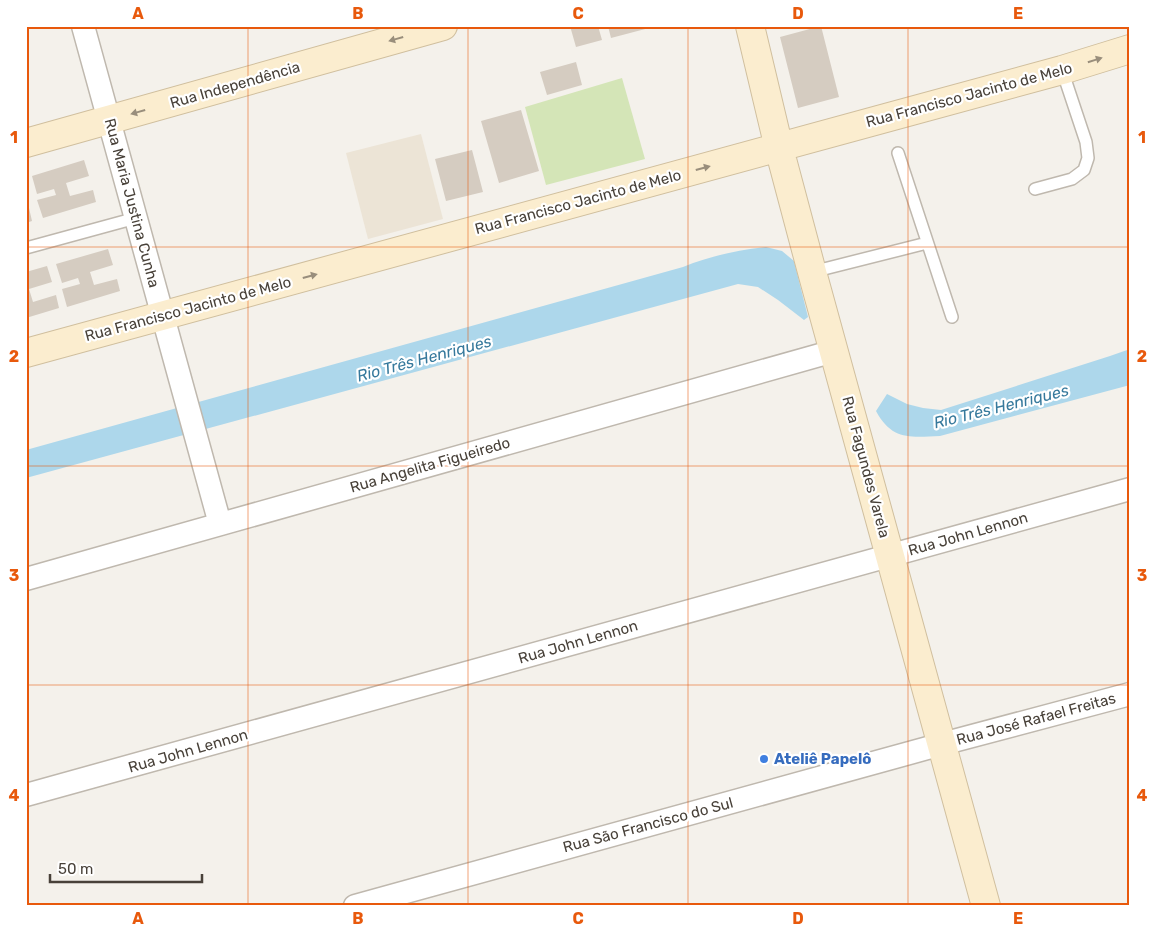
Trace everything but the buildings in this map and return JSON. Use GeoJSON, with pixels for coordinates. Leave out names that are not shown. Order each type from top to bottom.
{"type":"FeatureCollection","features":[{"type":"Feature","properties":{"kind":"main road","name":"Rua Independência"},"geometry":{"type":"LineString","coordinates":[[26,143],[443,26]]}},
{"type":"Feature","properties":{"kind":"main road","name":"Rua Fagundes Varela"},"geometry":{"type":"LineString","coordinates":[[750,26],[779,148],[812,272],[986,906]]}},
{"type":"Feature","properties":{"kind":"main road","name":"Rua Francisco Jacinto de Melo"},"geometry":{"type":"LineString","coordinates":[[26,353],[779,148],[1062,70],[1130,49]]}},
{"type":"Feature","properties":{"kind":"street","name":"Rua Maria Justina Cunha"},"geometry":{"type":"LineString","coordinates":[[83,26],[220,524]]}},
{"type":"Feature","properties":{"kind":"street","name":"Rua Angelita Figueiredo"},"geometry":{"type":"LineString","coordinates":[[26,579],[834,351]]}},
{"type":"Feature","properties":{"kind":"street","name":"Rua John Lennon"},"geometry":{"type":"LineString","coordinates":[[26,795],[1130,489]]}},
{"type":"Feature","properties":{"kind":"street","name":"Rua José Rafael Freitas"},"geometry":{"type":"LineString","coordinates":[[942,744],[1130,694]]}},
{"type":"Feature","properties":{"kind":"street","name":"Rua São Francisco do Sul"},"geometry":{"type":"LineString","coordinates":[[354,906],[942,744]]}},
{"type":"Feature","properties":{"kind":"lane"},"geometry":{"type":"LineString","coordinates":[[1035,189],[1072,179],[1084,170],[1088,158],[1086,142],[1062,70]]}},
{"type":"Feature","properties":{"kind":"lane"},"geometry":{"type":"LineString","coordinates":[[898,153],[952,317]]}},
{"type":"Feature","properties":{"kind":"lane"},"geometry":{"type":"LineString","coordinates":[[26,248],[136,218]]}},
{"type":"Feature","properties":{"kind":"lane"},"geometry":{"type":"LineString","coordinates":[[812,272],[927,243]]}},
{"type":"Feature","properties":{"kind":"shaded area"},"geometry":{"type":"Polygon","coordinates":[[[421,134],[443,219],[368,239],[346,153],[421,134]]]}},
{"type":"Feature","properties":{"kind":"green space"},"geometry":{"type":"Polygon","coordinates":[[[622,78],[645,159],[546,185],[525,107],[622,78]]]}},
{"type":"Feature","properties":{"kind":"water","name":"Rio Três Henriques"},"geometry":{"type":"Polygon","coordinates":[[[766,247],[782,251],[794,261],[808,317],[804,320],[758,287],[738,284],[26,478],[26,450],[683,267],[713,257],[766,247]]]}},
{"type":"Feature","properties":{"kind":"water","name":"Rio Três Henriques"},"geometry":{"type":"Polygon","coordinates":[[[1130,349],[1130,385],[940,436],[920,437],[903,435],[889,428],[876,411],[887,394],[907,404],[941,410],[1130,349]]]}},
{"type":"Feature","properties":{"kind":"place","name":"Ateliê Papelô"},"geometry":{"type":"Point","coordinates":[764,759]}}]}
